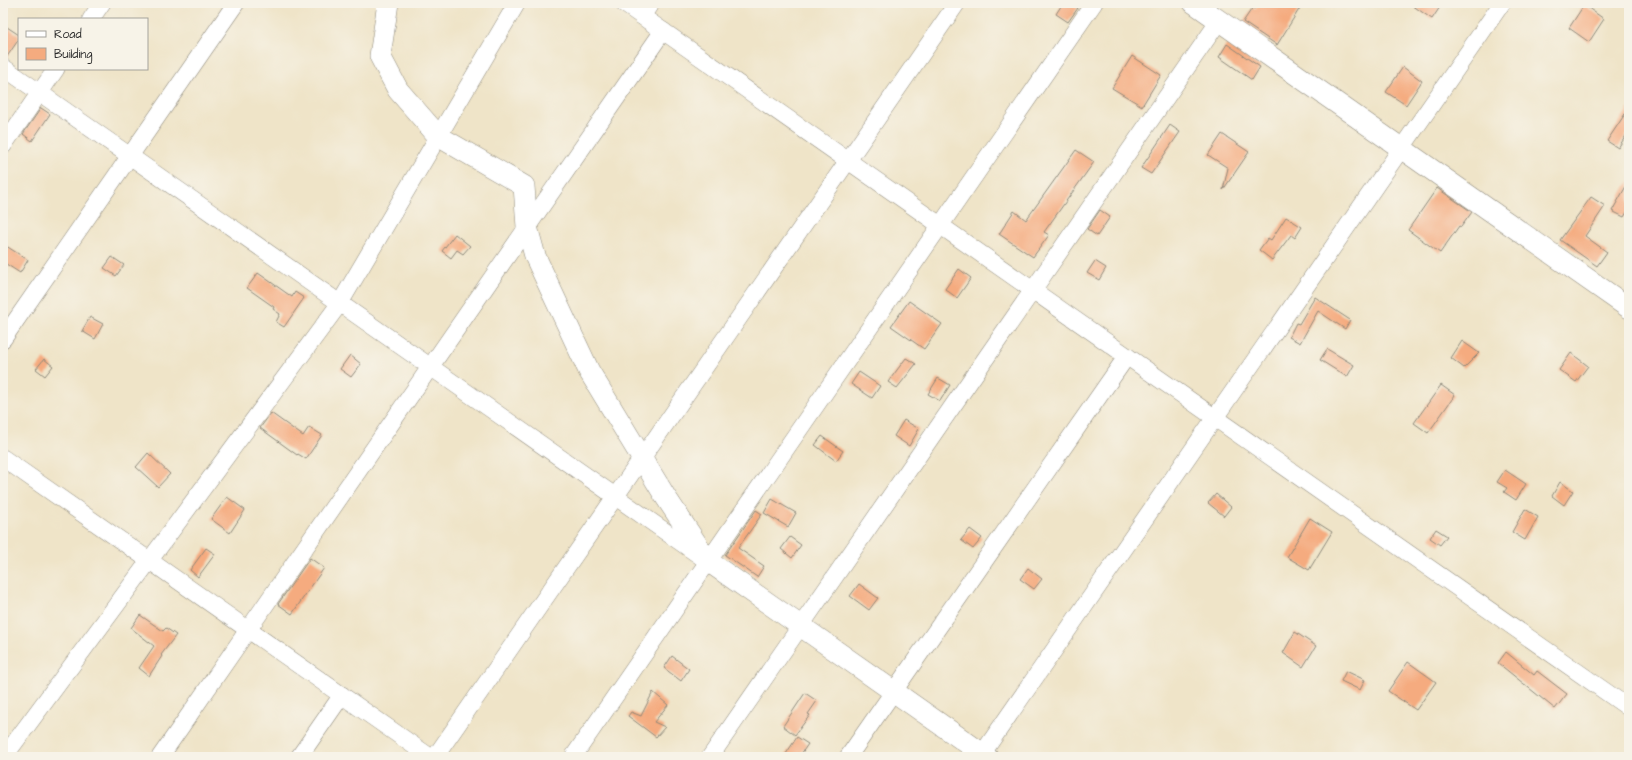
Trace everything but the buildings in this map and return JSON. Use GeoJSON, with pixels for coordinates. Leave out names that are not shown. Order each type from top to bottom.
{"type":"FeatureCollection","features":[{"type":"Feature","properties":{"kind":"street"},"geometry":{"type":"LineString","coordinates":[[92,18],[102,3]]}},
{"type":"Feature","properties":{"kind":"street"},"geometry":{"type":"LineString","coordinates":[[3,339],[236,3]]}},
{"type":"Feature","properties":{"kind":"street"},"geometry":{"type":"LineString","coordinates":[[388,3],[380,56],[398,90],[438,136],[524,186],[527,227],[535,256],[588,371],[708,561]]}},
{"type":"Feature","properties":{"kind":"street"},"geometry":{"type":"LineString","coordinates":[[4,757],[340,303],[517,3]]}},
{"type":"Feature","properties":{"kind":"street"},"geometry":{"type":"LineString","coordinates":[[623,3],[647,10],[663,31],[1629,708]]}},
{"type":"Feature","properties":{"kind":"street"},"geometry":{"type":"LineString","coordinates":[[435,757],[957,3]]}},
{"type":"Feature","properties":{"kind":"street"},"geometry":{"type":"LineString","coordinates":[[572,757],[1094,3]]}},
{"type":"Feature","properties":{"kind":"street"},"geometry":{"type":"LineString","coordinates":[[1194,3],[1629,308]]}},
{"type":"Feature","properties":{"kind":"street"},"geometry":{"type":"LineString","coordinates":[[3,67],[895,692],[983,756],[1502,3]]}},
{"type":"Feature","properties":{"kind":"street"},"geometry":{"type":"LineString","coordinates":[[710,757],[1219,21]]}},
{"type":"Feature","properties":{"kind":"street"},"geometry":{"type":"LineString","coordinates":[[160,757],[663,31]]}},
{"type":"Feature","properties":{"kind":"street"},"geometry":{"type":"LineString","coordinates":[[3,146],[55,70]]}},
{"type":"Feature","properties":{"kind":"street"},"geometry":{"type":"LineString","coordinates":[[848,757],[895,692],[1127,356]]}},
{"type":"Feature","properties":{"kind":"street"},"geometry":{"type":"LineString","coordinates":[[3,458],[430,757]]}},
{"type":"Feature","properties":{"kind":"street"},"geometry":{"type":"LineString","coordinates":[[299,757],[342,695]]}}]}
